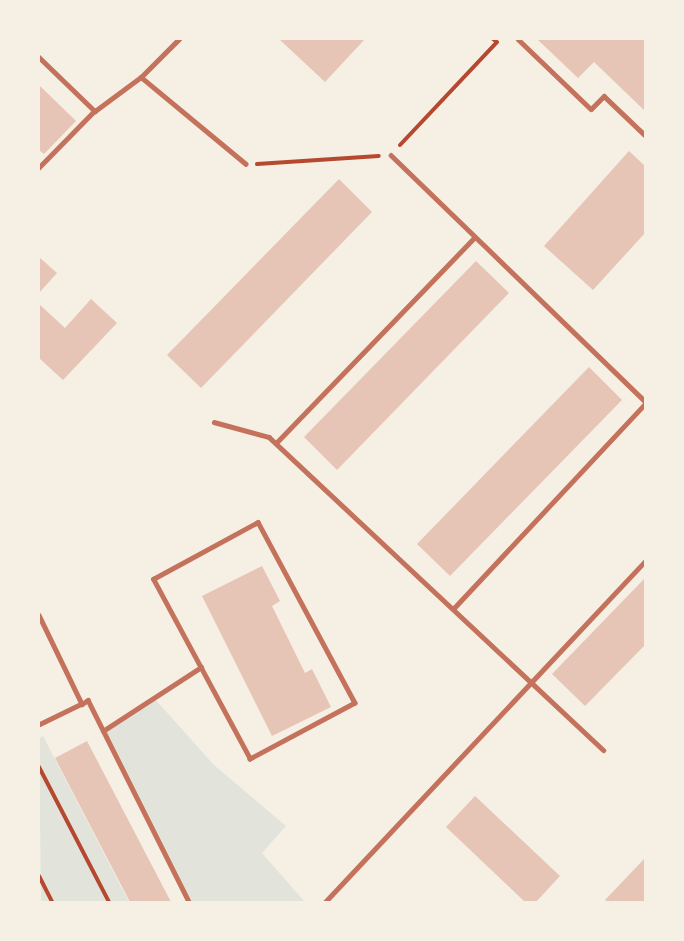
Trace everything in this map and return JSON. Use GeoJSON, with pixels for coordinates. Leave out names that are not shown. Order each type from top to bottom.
{"type":"FeatureCollection","features":[{"type":"Feature","properties":{"kind":"lane"},"geometry":{"type":"LineString","coordinates":[[39,168],[95,111],[141,77],[179,39]]}},
{"type":"Feature","properties":{"kind":"lane"},"geometry":{"type":"LineString","coordinates":[[518,39],[591,109],[604,96],[645,135]]}},
{"type":"Feature","properties":{"kind":"lane"},"geometry":{"type":"LineString","coordinates":[[39,57],[95,111]]}},
{"type":"Feature","properties":{"kind":"lane"},"geometry":{"type":"LineString","coordinates":[[141,77],[246,165]]}},
{"type":"Feature","properties":{"kind":"lane"},"geometry":{"type":"LineString","coordinates":[[391,155],[645,402],[453,609]]}},
{"type":"Feature","properties":{"kind":"lane"},"geometry":{"type":"LineString","coordinates":[[276,443],[475,237]]}},
{"type":"Feature","properties":{"kind":"lane"},"geometry":{"type":"LineString","coordinates":[[214,422],[269,437],[604,750]]}},
{"type":"Feature","properties":{"kind":"lane"},"geometry":{"type":"LineString","coordinates":[[258,522],[355,703],[250,759],[201,667],[153,579],[258,522]]}},
{"type":"Feature","properties":{"kind":"lane"},"geometry":{"type":"LineString","coordinates":[[325,902],[645,561]]}},
{"type":"Feature","properties":{"kind":"lane"},"geometry":{"type":"LineString","coordinates":[[39,615],[82,704]]}},
{"type":"Feature","properties":{"kind":"lane"},"geometry":{"type":"LineString","coordinates":[[103,731],[201,667]]}},
{"type":"Feature","properties":{"kind":"lane"},"geometry":{"type":"LineString","coordinates":[[39,725],[88,700],[189,902]]}},
{"type":"Feature","properties":{"kind":"path"},"geometry":{"type":"LineString","coordinates":[[246,165],[391,155],[497,42],[493,39]]}},
{"type":"Feature","properties":{"kind":"path"},"geometry":{"type":"LineString","coordinates":[[39,767],[109,902]]}},
{"type":"Feature","properties":{"kind":"path"},"geometry":{"type":"LineString","coordinates":[[39,876],[52,902]]}},
{"type":"Feature","properties":{"kind":"shaded area"},"geometry":{"type":"Polygon","coordinates":[[[154,698],[214,765],[286,826],[262,853],[305,902],[190,902],[103,731],[154,698]]]}},
{"type":"Feature","properties":{"kind":"shaded area"},"geometry":{"type":"Polygon","coordinates":[[[43,736],[129,902],[41,902],[39,738],[43,736]]]}},
{"type":"Feature","properties":{"kind":"building"},"geometry":{"type":"Polygon","coordinates":[[[279,39],[365,39],[325,82],[279,39]]]}},
{"type":"Feature","properties":{"kind":"building"},"geometry":{"type":"Polygon","coordinates":[[[537,39],[645,39],[645,111],[594,62],[578,78],[537,39]]]}},
{"type":"Feature","properties":{"kind":"building"},"geometry":{"type":"Polygon","coordinates":[[[39,85],[76,121],[44,154],[39,150],[39,85]]]}},
{"type":"Feature","properties":{"kind":"building"},"geometry":{"type":"Polygon","coordinates":[[[629,151],[645,166],[645,233],[593,290],[544,246],[629,151]]]}},
{"type":"Feature","properties":{"kind":"building"},"geometry":{"type":"Polygon","coordinates":[[[339,179],[372,212],[201,388],[167,355],[339,179]]]}},
{"type":"Feature","properties":{"kind":"building"},"geometry":{"type":"Polygon","coordinates":[[[39,257],[57,273],[39,293],[39,257]]]}},
{"type":"Feature","properties":{"kind":"building"},"geometry":{"type":"Polygon","coordinates":[[[476,261],[509,293],[337,470],[304,437],[476,261]]]}},
{"type":"Feature","properties":{"kind":"building"},"geometry":{"type":"Polygon","coordinates":[[[91,299],[117,323],[63,380],[39,358],[39,304],[65,328],[91,299]]]}},
{"type":"Feature","properties":{"kind":"building"},"geometry":{"type":"Polygon","coordinates":[[[589,367],[622,400],[450,576],[417,544],[589,367]]]}},
{"type":"Feature","properties":{"kind":"building"},"geometry":{"type":"Polygon","coordinates":[[[262,566],[280,601],[272,606],[305,673],[312,669],[331,707],[272,736],[202,596],[262,566]]]}},
{"type":"Feature","properties":{"kind":"building"},"geometry":{"type":"Polygon","coordinates":[[[645,578],[645,645],[585,706],[552,674],[645,578]]]}},
{"type":"Feature","properties":{"kind":"building"},"geometry":{"type":"Polygon","coordinates":[[[87,741],[171,902],[130,902],[55,758],[87,741]]]}},
{"type":"Feature","properties":{"kind":"building"},"geometry":{"type":"Polygon","coordinates":[[[475,796],[560,876],[536,902],[525,902],[446,827],[475,796]]]}},
{"type":"Feature","properties":{"kind":"building"},"geometry":{"type":"Polygon","coordinates":[[[645,858],[645,902],[608,902],[605,900],[645,858]]]}}]}
